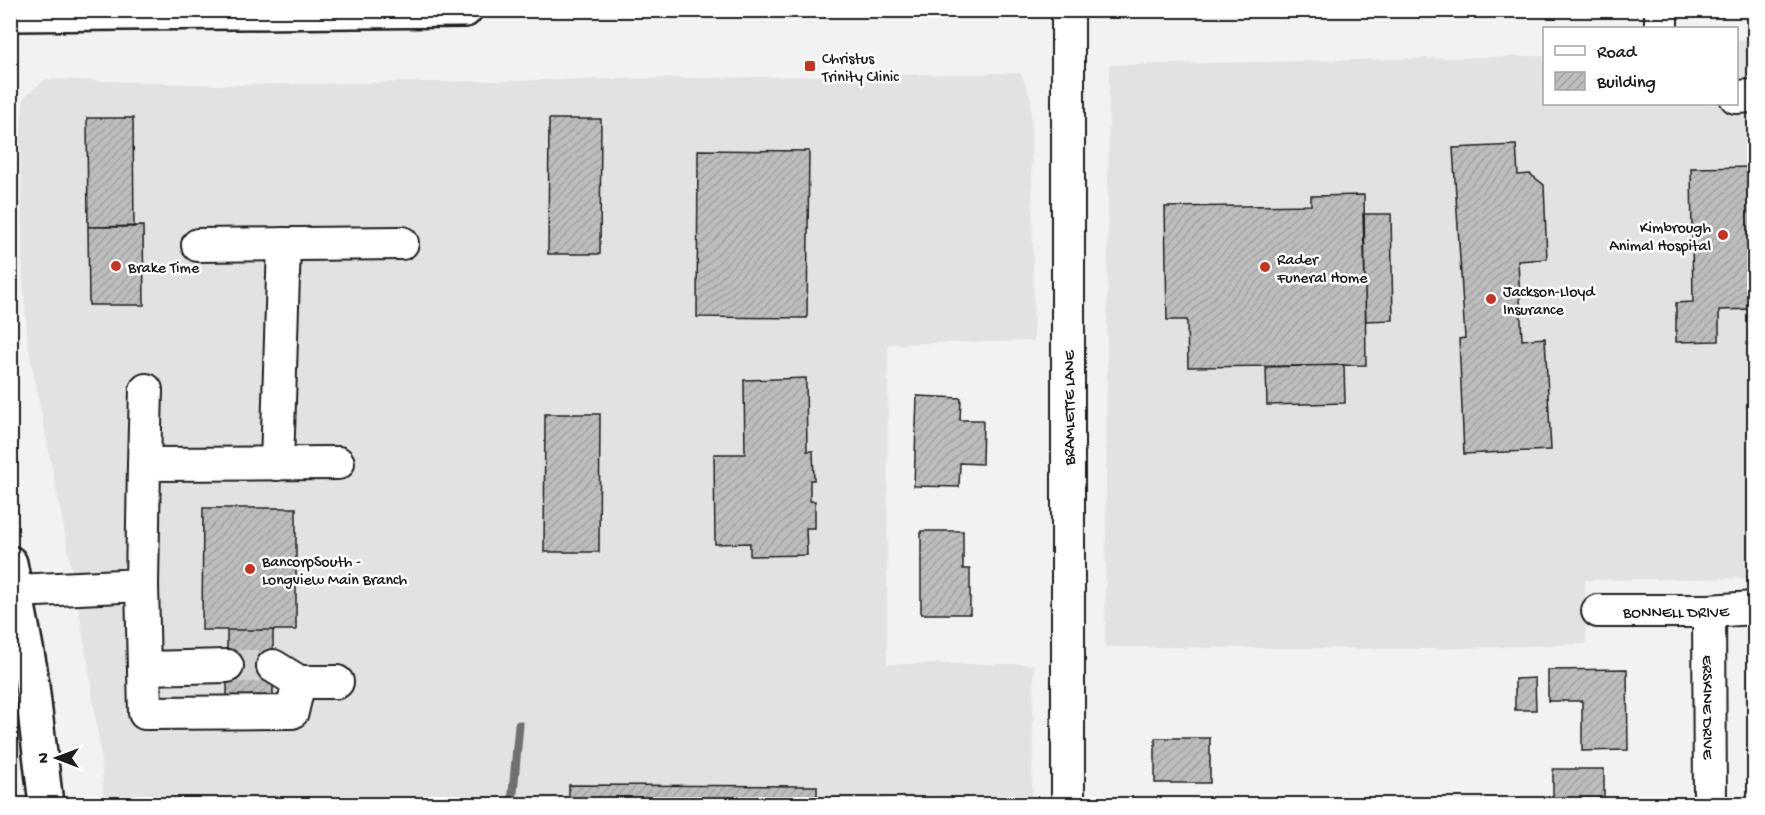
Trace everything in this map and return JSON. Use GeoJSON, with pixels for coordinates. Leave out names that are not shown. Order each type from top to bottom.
{"type":"FeatureCollection","features":[{"type":"Feature","properties":{"kind":"main road"},"geometry":{"type":"LineString","coordinates":[[10,14],[465,10]]}},
{"type":"Feature","properties":{"kind":"main road"},"geometry":{"type":"LineString","coordinates":[[13,577],[30,669],[46,804]]}},
{"type":"Feature","properties":{"kind":"street","name":"BRAMLETTE LANE"},"geometry":{"type":"LineString","coordinates":[[1068,10],[1068,804]]}},
{"type":"Feature","properties":{"kind":"street"},"geometry":{"type":"LineString","coordinates":[[1661,10],[1661,27]]}},
{"type":"Feature","properties":{"kind":"street"},"geometry":{"type":"LineString","coordinates":[[1738,97],[1755,96]]}},
{"type":"Feature","properties":{"kind":"street"},"geometry":{"type":"LineString","coordinates":[[198,245],[402,243]]}},
{"type":"Feature","properties":{"kind":"street"},"geometry":{"type":"LineString","coordinates":[[277,464],[284,244]]}},
{"type":"Feature","properties":{"kind":"street"},"geometry":{"type":"LineString","coordinates":[[146,390],[142,585],[145,713],[292,712],[286,674],[337,682]]}},
{"type":"Feature","properties":{"kind":"street"},"geometry":{"type":"LineString","coordinates":[[144,464],[338,463]]}},
{"type":"Feature","properties":{"kind":"street"},"geometry":{"type":"LineString","coordinates":[[13,577],[142,585]]}},
{"type":"Feature","properties":{"kind":"street","name":"BONNELL DRIVE"},"geometry":{"type":"LineString","coordinates":[[1598,611],[1709,611],[1755,608]]}},
{"type":"Feature","properties":{"kind":"street","name":"ERSKINE DRIVE"},"geometry":{"type":"LineString","coordinates":[[1709,611],[1710,804]]}},
{"type":"Feature","properties":{"kind":"street"},"geometry":{"type":"LineString","coordinates":[[144,668],[226,666]]}},
{"type":"Feature","properties":{"kind":"shaded area"},"geometry":{"type":"Polygon","coordinates":[[[1754,39],[1754,578],[1585,580],[1586,644],[1432,649],[1105,647],[1109,65],[1543,56],[1543,105],[1738,105],[1738,40],[1754,39]]]}},
{"type":"Feature","properties":{"kind":"shaded area"},"geometry":{"type":"Polygon","coordinates":[[[1021,73],[1031,99],[1034,341],[888,344],[887,664],[1034,664],[1032,796],[887,797],[887,804],[104,804],[100,749],[88,664],[28,345],[23,280],[20,134],[24,97],[46,79],[225,85],[1021,73]]]}},
{"type":"Feature","properties":{"kind":"building"},"geometry":{"type":"Polygon","coordinates":[[[87,118],[133,118],[134,227],[88,227],[87,118]]]}},
{"type":"Feature","properties":{"kind":"building"},"geometry":{"type":"Polygon","coordinates":[[[549,119],[601,119],[600,254],[548,254],[549,119]]]}},
{"type":"Feature","properties":{"kind":"building","name":"Jackson-Lloyd Insurance"},"geometry":{"type":"Polygon","coordinates":[[[1516,145],[1518,175],[1530,174],[1544,185],[1547,259],[1518,261],[1522,340],[1545,338],[1551,450],[1464,454],[1459,339],[1465,338],[1453,148],[1516,145]]]}},
{"type":"Feature","properties":{"kind":"building"},"geometry":{"type":"Polygon","coordinates":[[[698,150],[809,151],[807,318],[697,317],[698,150]]]}},
{"type":"Feature","properties":{"kind":"building","name":"Kimbrough Animal Hospital"},"geometry":{"type":"Polygon","coordinates":[[[1754,167],[1754,309],[1719,310],[1719,341],[1676,342],[1676,303],[1693,302],[1691,168],[1754,167]]]}},
{"type":"Feature","properties":{"kind":"building","name":"Rader Funeral Home"},"geometry":{"type":"Polygon","coordinates":[[[1364,195],[1366,365],[1188,367],[1187,320],[1167,320],[1165,207],[1311,205],[1311,196],[1364,195]]]}},
{"type":"Feature","properties":{"kind":"building"},"geometry":{"type":"Polygon","coordinates":[[[1363,214],[1391,214],[1393,320],[1366,321],[1363,214]]]}},
{"type":"Feature","properties":{"kind":"building","name":"Brake Time"},"geometry":{"type":"Polygon","coordinates":[[[143,226],[144,305],[89,305],[88,227],[143,226]]]}},
{"type":"Feature","properties":{"kind":"building"},"geometry":{"type":"Polygon","coordinates":[[[1344,365],[1345,403],[1267,405],[1266,367],[1344,365]]]}},
{"type":"Feature","properties":{"kind":"building"},"geometry":{"type":"Polygon","coordinates":[[[806,378],[807,451],[813,451],[814,480],[810,480],[810,501],[815,501],[815,528],[806,528],[807,555],[750,556],[750,543],[715,544],[714,454],[745,454],[744,380],[806,378]]]}},
{"type":"Feature","properties":{"kind":"building"},"geometry":{"type":"Polygon","coordinates":[[[917,396],[961,398],[960,420],[983,420],[982,464],[960,463],[959,487],[914,486],[917,396]]]}},
{"type":"Feature","properties":{"kind":"building"},"geometry":{"type":"Polygon","coordinates":[[[545,414],[600,414],[599,552],[544,552],[545,414]]]}},
{"type":"Feature","properties":{"kind":"building","name":"BancorpSouth - Longview Main Branch"},"geometry":{"type":"Polygon","coordinates":[[[203,508],[296,508],[296,630],[202,630],[203,508]]]}},
{"type":"Feature","properties":{"kind":"building"},"geometry":{"type":"Polygon","coordinates":[[[921,531],[963,531],[963,569],[970,569],[970,614],[921,614],[921,531]]]}},
{"type":"Feature","properties":{"kind":"building"},"geometry":{"type":"Polygon","coordinates":[[[227,630],[273,630],[273,704],[227,704],[227,630]]]}},
{"type":"Feature","properties":{"kind":"building"},"geometry":{"type":"Polygon","coordinates":[[[1627,669],[1628,750],[1582,751],[1582,701],[1548,701],[1548,670],[1627,669]]]}},
{"type":"Feature","properties":{"kind":"building"},"geometry":{"type":"Polygon","coordinates":[[[1535,678],[1536,710],[1515,710],[1515,679],[1535,678]]]}},
{"type":"Feature","properties":{"kind":"building"},"geometry":{"type":"Polygon","coordinates":[[[1155,738],[1210,738],[1210,783],[1155,783],[1155,738]]]}},
{"type":"Feature","properties":{"kind":"building"},"geometry":{"type":"Polygon","coordinates":[[[1553,769],[1604,769],[1604,804],[1553,804],[1553,769]]]}},
{"type":"Feature","properties":{"kind":"building"},"geometry":{"type":"Polygon","coordinates":[[[569,785],[817,786],[817,804],[569,804],[569,785]]]}},
{"type":"Feature","properties":{"kind":"waterway"},"geometry":{"type":"LineString","coordinates":[[512,804],[519,725]]}},
{"type":"Feature","properties":{"kind":"tunnel"},"geometry":{"type":"LineString","coordinates":[[227,666],[273,666]]}},
{"type":"Feature","properties":{"kind":"place","name":"Christus Trinity Clinic"},"geometry":{"type":"Point","coordinates":[810,66]}},
{"type":"Feature","properties":{"kind":"place","name":"Kimbrough Animal Hospital"},"geometry":{"type":"Point","coordinates":[1723,235]}},
{"type":"Feature","properties":{"kind":"place","name":"Brake Time"},"geometry":{"type":"Point","coordinates":[116,266]}},
{"type":"Feature","properties":{"kind":"place","name":"Rader Funeral Home"},"geometry":{"type":"Point","coordinates":[1265,267]}},
{"type":"Feature","properties":{"kind":"place","name":"Jackson-Lloyd Insurance"},"geometry":{"type":"Point","coordinates":[1491,299]}},
{"type":"Feature","properties":{"kind":"place","name":"BancorpSouth - Longview Main Branch"},"geometry":{"type":"Point","coordinates":[250,569]}}]}
